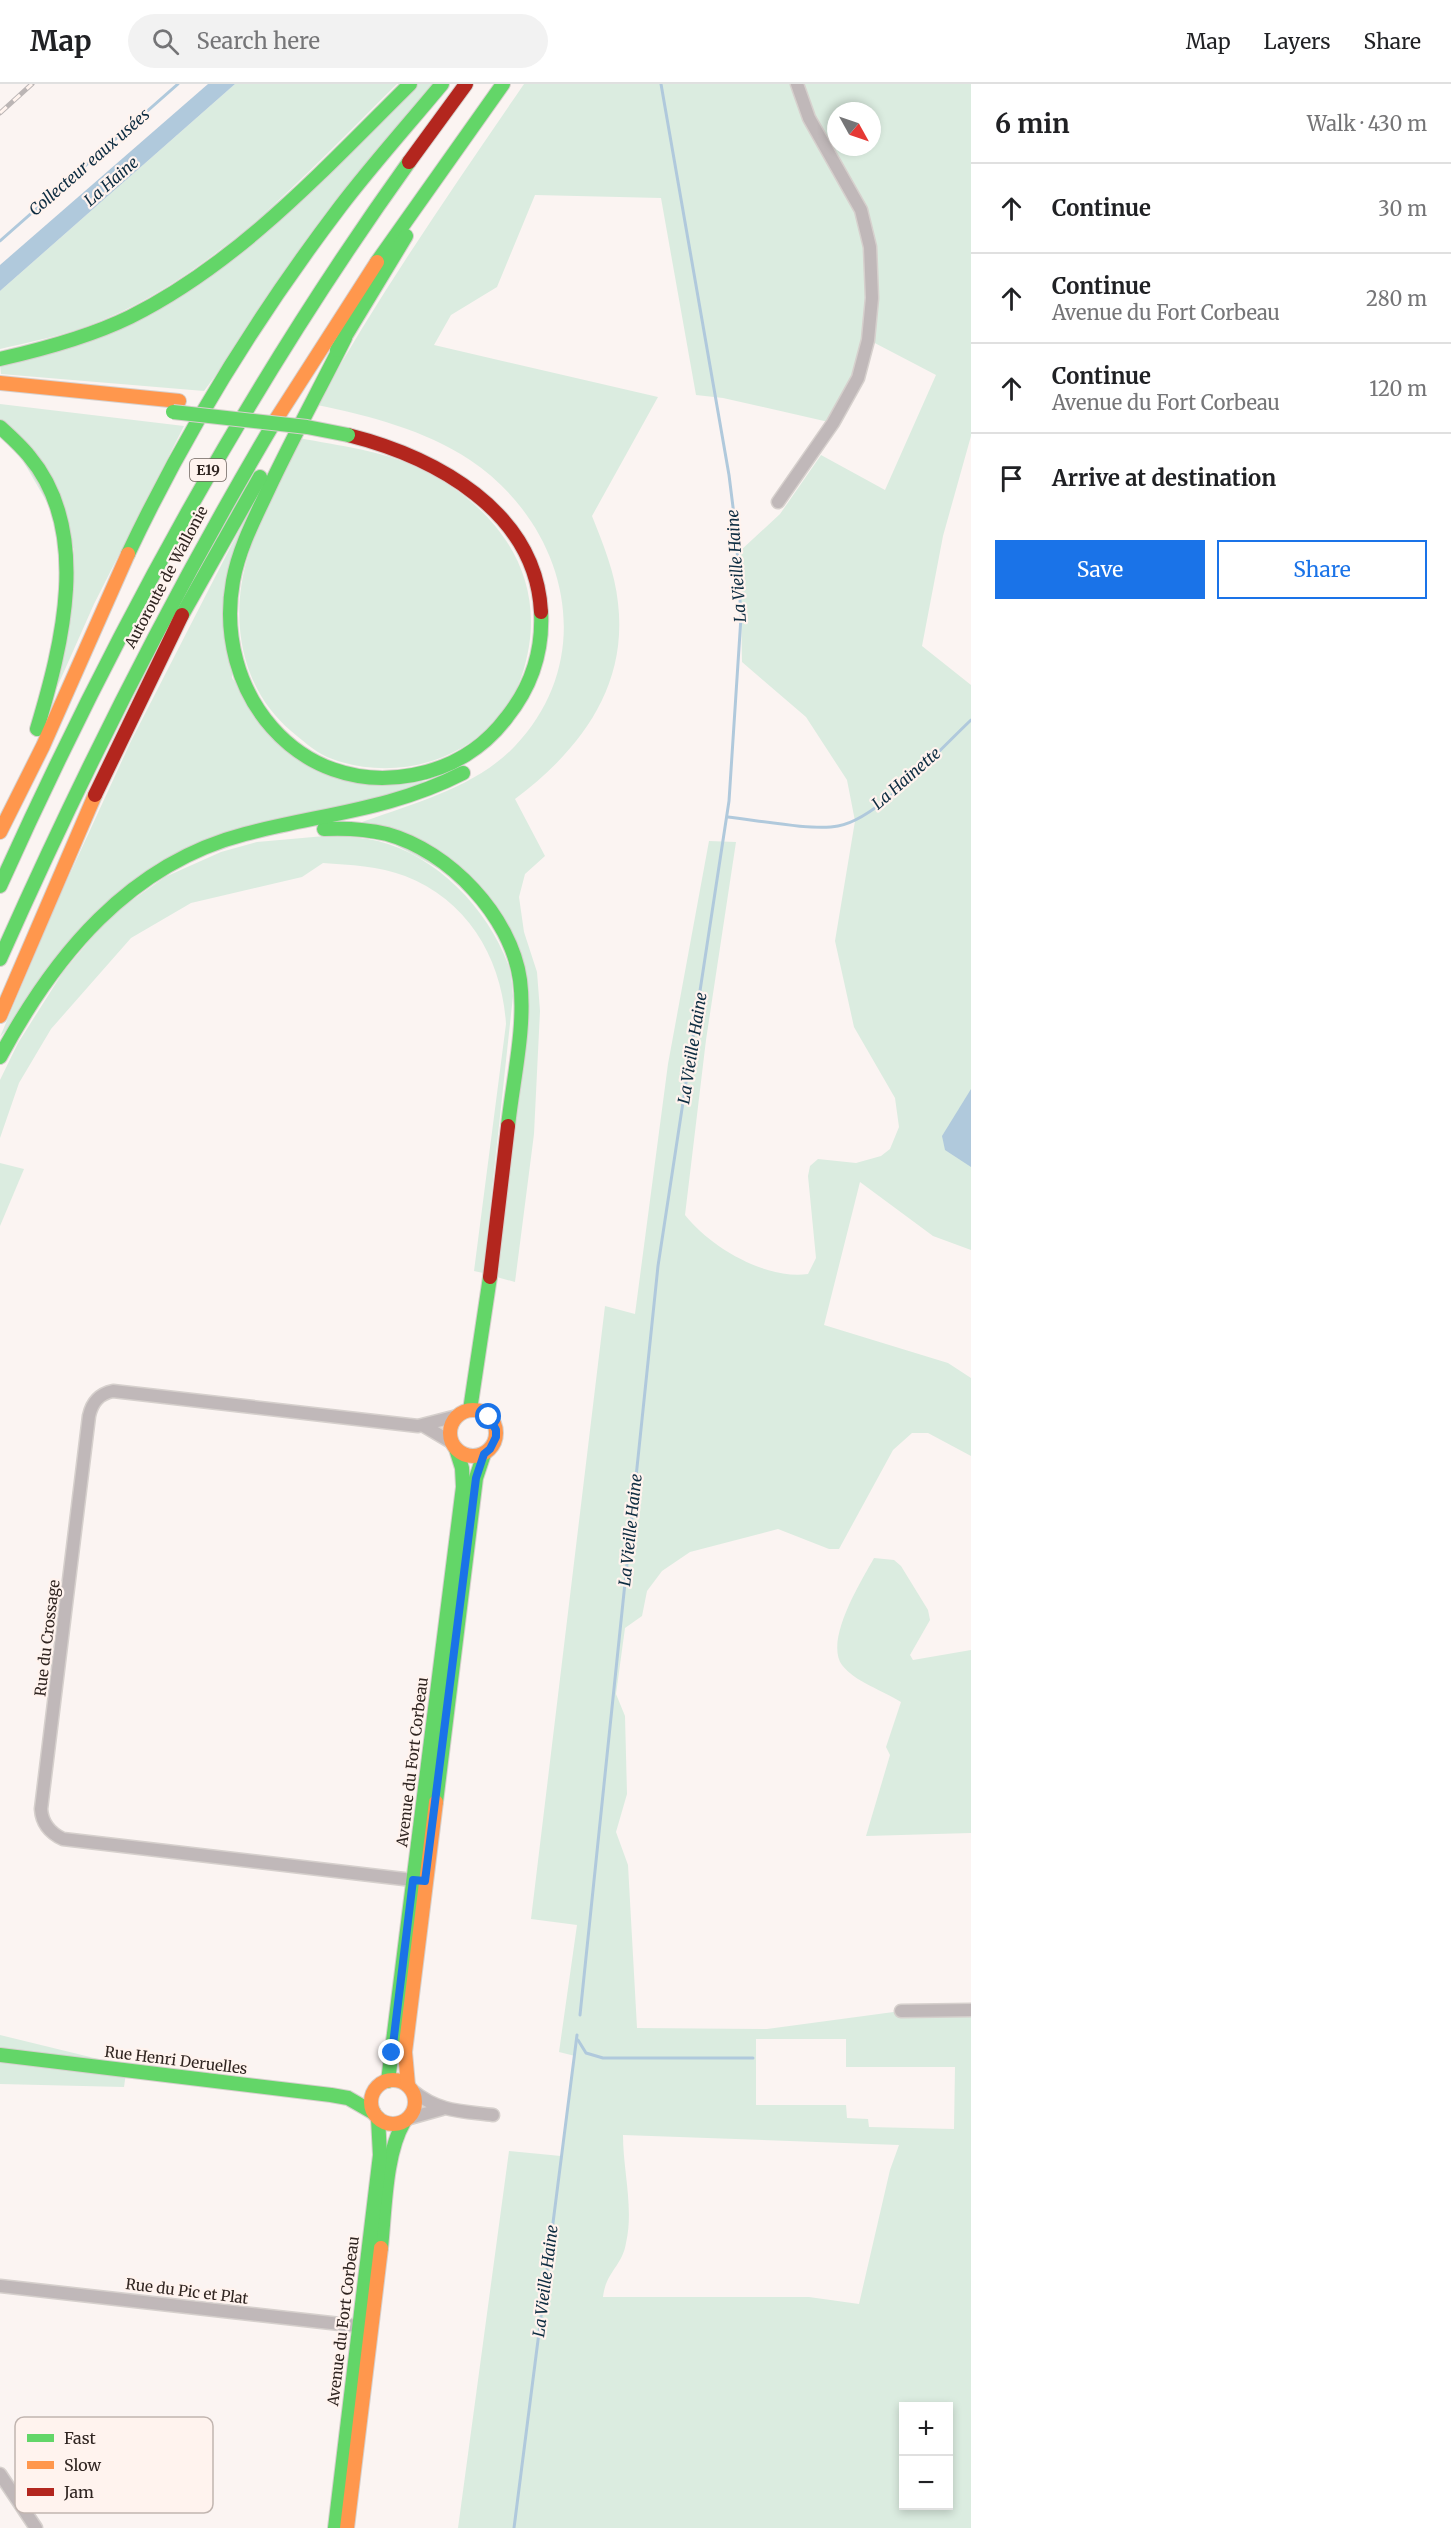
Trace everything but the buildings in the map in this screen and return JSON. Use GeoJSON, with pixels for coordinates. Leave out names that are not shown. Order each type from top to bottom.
{"type":"FeatureCollection","features":[{"type":"Feature","properties":{"kind":"main road"},"geometry":{"type":"LineString","coordinates":[[0,359],[56,346],[93,333],[132,316],[173,293],[250,235],[287,203],[410,84]]}},
{"type":"Feature","properties":{"kind":"main road"},"geometry":{"type":"LineString","coordinates":[[0,832],[23,789],[118,575],[161,487],[219,385],[263,315],[315,241],[369,170],[442,84]]}},
{"type":"Feature","properties":{"kind":"main road","name":"Autoroute de Wallonie"},"geometry":{"type":"LineString","coordinates":[[0,886],[80,710],[210,468],[332,272],[466,84]]}},
{"type":"Feature","properties":{"kind":"main road","name":"Autoroute de Wallonie"},"geometry":{"type":"LineString","coordinates":[[0,959],[49,845],[105,727],[169,603],[237,481],[305,368],[412,206],[503,84]]}},
{"type":"Feature","properties":{"kind":"main road"},"geometry":{"type":"LineString","coordinates":[[0,1016],[69,853],[122,736],[252,490],[404,243],[412,206]]}},
{"type":"Feature","properties":{"kind":"main road"},"geometry":{"type":"LineString","coordinates":[[345,338],[283,457],[239,556],[233,583],[230,616],[232,650],[239,674],[262,718],[309,759],[345,774],[366,778],[427,774],[449,766],[476,751],[494,736],[512,715],[526,692],[536,668],[541,638],[541,606],[537,585],[529,558],[513,532],[488,503],[432,464],[350,429]]}},
{"type":"Feature","properties":{"kind":"main road"},"geometry":{"type":"LineString","coordinates":[[0,383],[176,406],[307,427],[350,429],[398,436]]}},
{"type":"Feature","properties":{"kind":"main road"},"geometry":{"type":"LineString","coordinates":[[0,393],[176,406]]}},
{"type":"Feature","properties":{"kind":"main road"},"geometry":{"type":"LineString","coordinates":[[0,427],[26,450],[46,480],[61,523],[67,576],[63,628],[49,691],[0,832]]}},
{"type":"Feature","properties":{"kind":"main road"},"geometry":{"type":"LineString","coordinates":[[472,474],[495,492],[527,530],[544,562],[552,591],[554,611],[549,662],[532,706]]}},
{"type":"Feature","properties":{"kind":"main road"},"geometry":{"type":"LineString","coordinates":[[0,1057],[23,1014],[60,959],[133,886],[168,864],[242,835],[367,810],[398,801],[425,792],[475,766]]}},
{"type":"Feature","properties":{"kind":"main road"},"geometry":{"type":"LineString","coordinates":[[273,829],[293,833],[341,826],[396,839],[422,850],[446,864],[470,886],[503,930],[514,956],[520,979],[520,1022],[487,1298],[464,1413]]}},
{"type":"Feature","properties":{"kind":"main road"},"geometry":{"type":"LineString","coordinates":[[477,1410],[489,1417],[496,1430],[494,1443],[484,1454],[469,1456],[454,1446],[450,1427],[464,1413],[477,1410]]}},
{"type":"Feature","properties":{"kind":"main road","name":"Avenue du Fort Corbeau"},"geometry":{"type":"LineString","coordinates":[[410,2088],[405,2052],[419,1881],[463,1487],[462,1468],[454,1446]]}},
{"type":"Feature","properties":{"kind":"main road","name":"Avenue du Fort Corbeau"},"geometry":{"type":"LineString","coordinates":[[382,2084],[419,1881],[476,1478],[484,1454]]}},
{"type":"Feature","properties":{"kind":"main road","name":"Rue Henri Deruelles"},"geometry":{"type":"LineString","coordinates":[[0,2055],[348,2098],[376,2116]]}},
{"type":"Feature","properties":{"kind":"main road"},"geometry":{"type":"LineString","coordinates":[[402,2082],[410,2088],[416,2105],[407,2120],[390,2124],[376,2116],[371,2100],[382,2084],[402,2082]]}},
{"type":"Feature","properties":{"kind":"main road","name":"Rue Henri Deruelles"},"geometry":{"type":"LineString","coordinates":[[348,2098],[382,2084]]}},
{"type":"Feature","properties":{"kind":"main road","name":"Avenue du Fort Corbeau"},"geometry":{"type":"LineString","coordinates":[[347,2528],[380,2155],[376,2116]]}},
{"type":"Feature","properties":{"kind":"main road","name":"Avenue du Fort Corbeau"},"geometry":{"type":"LineString","coordinates":[[335,2528],[392,2156],[396,2135],[407,2120]]}},
{"type":"Feature","properties":{"kind":"street"},"geometry":{"type":"LineString","coordinates":[[778,502],[833,423],[858,378],[868,340],[872,298],[870,247],[861,210],[809,118],[797,84]]}},
{"type":"Feature","properties":{"kind":"street","name":"Rue du Crossage"},"geometry":{"type":"LineString","coordinates":[[419,1881],[63,1839],[54,1834],[42,1820],[41,1809],[89,1416],[92,1405],[97,1399],[113,1391],[424,1426]]}},
{"type":"Feature","properties":{"kind":"street"},"geometry":{"type":"LineString","coordinates":[[424,1426],[464,1413]]}},
{"type":"Feature","properties":{"kind":"street"},"geometry":{"type":"LineString","coordinates":[[424,1426],[454,1446]]}},
{"type":"Feature","properties":{"kind":"street"},"geometry":{"type":"LineString","coordinates":[[901,2011],[971,2010]]}},
{"type":"Feature","properties":{"kind":"street"},"geometry":{"type":"LineString","coordinates":[[410,2088],[428,2103],[443,2109],[493,2115]]}},
{"type":"Feature","properties":{"kind":"street"},"geometry":{"type":"LineString","coordinates":[[407,2120],[443,2109]]}},
{"type":"Feature","properties":{"kind":"street","name":"Rue du Pic et Plat"},"geometry":{"type":"LineString","coordinates":[[0,2286],[365,2327]]}},
{"type":"Feature","properties":{"kind":"street"},"geometry":{"type":"LineString","coordinates":[[0,2474],[15,2496]]}},
{"type":"Feature","properties":{"kind":"street"},"geometry":{"type":"LineString","coordinates":[[26,2513],[36,2528]]}},
{"type":"Feature","properties":{"kind":"green space"},"geometry":{"type":"Polygon","coordinates":[[[235,84],[397,84],[288,191],[250,226],[209,258],[167,286],[123,311],[76,330],[0,349],[0,291],[235,84]]]}},
{"type":"Feature","properties":{"kind":"green space"},"geometry":{"type":"Polygon","coordinates":[[[417,84],[433,84],[204,391],[1,374],[0,365],[135,322],[417,84]]]}},
{"type":"Feature","properties":{"kind":"green space"},"geometry":{"type":"Polygon","coordinates":[[[524,84],[971,84],[971,436],[943,536],[922,646],[971,685],[971,1250],[933,1236],[860,1182],[824,1325],[948,1363],[971,1378],[971,1456],[928,1433],[912,1433],[893,1450],[839,1549],[829,1549],[778,1529],[690,1552],[662,1571],[647,1591],[642,1616],[625,1628],[616,1694],[625,1716],[627,1794],[616,1832],[628,1865],[637,2028],[767,2029],[901,2011],[971,2010],[971,2528],[458,2528],[509,2151],[561,2156],[575,2056],[559,2052],[577,1925],[531,1919],[605,1306],[635,1314],[668,1064],[709,841],[736,842],[706,1040],[685,1215],[709,1239],[740,1259],[775,1272],[808,1274],[816,1258],[808,1176],[810,1166],[818,1159],[856,1163],[881,1156],[890,1149],[899,1127],[895,1098],[854,1027],[835,941],[855,821],[847,780],[806,717],[742,662],[740,551],[780,514],[821,455],[885,490],[936,375],[869,340],[833,423],[723,398],[696,395],[661,198],[535,195],[497,287],[451,315],[434,345],[658,397],[592,516],[611,569],[618,603],[619,634],[615,663],[607,690],[594,715],[560,760],[515,799],[545,856],[525,874],[519,897],[524,932],[537,972],[540,1011],[534,1134],[515,1282],[493,1276],[527,1006],[482,892],[357,824],[461,784],[499,761],[515,746],[541,711],[557,673],[564,634],[561,594],[549,556],[530,520],[503,487],[470,460],[453,449],[416,432],[357,414],[317,405],[391,282],[524,84]],[[756,2039],[756,2105],[846,2105],[847,2118],[868,2119],[869,2127],[954,2129],[955,2067],[846,2067],[846,2039],[756,2039]],[[623,2135],[629,2203],[628,2230],[624,2251],[607,2281],[603,2297],[809,2297],[859,2304],[890,2170],[899,2145],[623,2135]]]}},
{"type":"Feature","properties":{"kind":"green space"},"geometry":{"type":"Polygon","coordinates":[[[0,404],[184,426],[94,604],[54,694],[74,549],[0,421],[0,404]]]}},
{"type":"Feature","properties":{"kind":"green space"},"geometry":{"type":"Polygon","coordinates":[[[299,438],[390,457],[444,482],[488,517],[505,539],[518,563],[527,589],[531,616],[525,665],[515,693],[498,718],[462,748],[441,758],[396,768],[373,768],[350,764],[327,757],[308,745],[274,714],[260,694],[243,651],[240,627],[242,580],[259,526],[299,438]]]}},
{"type":"Feature","properties":{"kind":"green space"},"geometry":{"type":"Polygon","coordinates":[[[271,468],[242,536],[232,678],[300,761],[434,783],[157,863],[0,1037],[57,902],[131,741],[271,468]]]}},
{"type":"Feature","properties":{"kind":"green space"},"geometry":{"type":"Polygon","coordinates":[[[336,835],[378,841],[400,848],[440,872],[473,904],[487,923],[499,943],[509,968],[513,996],[483,1273],[474,1271],[506,1024],[503,1000],[489,955],[464,916],[447,900],[427,887],[405,876],[385,870],[323,863],[302,877],[191,903],[131,938],[51,1029],[19,1083],[0,1138],[0,1080],[18,1043],[63,972],[110,916],[165,877],[221,852],[257,842],[336,835]]]}},
{"type":"Feature","properties":{"kind":"green space"},"geometry":{"type":"Polygon","coordinates":[[[0,1163],[24,1169],[0,1226],[0,1163]]]}},
{"type":"Feature","properties":{"kind":"green space"},"geometry":{"type":"Polygon","coordinates":[[[874,1558],[894,1560],[901,1566],[928,1610],[930,1620],[910,1655],[913,1660],[971,1650],[971,1833],[866,1836],[890,1755],[886,1747],[901,1702],[848,1671],[842,1665],[838,1654],[838,1641],[847,1610],[874,1558]]]}},
{"type":"Feature","properties":{"kind":"green space"},"geometry":{"type":"Polygon","coordinates":[[[0,2035],[127,2066],[124,2087],[0,2084],[0,2035]]]}},
{"type":"Feature","properties":{"kind":"water","name":"La Haine"},"geometry":{"type":"Polygon","coordinates":[[[208,84],[235,84],[0,291],[0,265],[208,84]]]}},
{"type":"Feature","properties":{"kind":"water"},"geometry":{"type":"Polygon","coordinates":[[[971,1089],[971,1167],[945,1150],[942,1136],[971,1089]]]}},
{"type":"Feature","properties":{"kind":"waterway","name":"Collecteur eaux usées"},"geometry":{"type":"LineString","coordinates":[[0,241],[178,84]]}},
{"type":"Feature","properties":{"kind":"waterway","name":"La Vieille Haine"},"geometry":{"type":"LineString","coordinates":[[580,2015],[658,1266],[729,801],[741,617],[736,531],[729,475],[661,84]]}},
{"type":"Feature","properties":{"kind":"waterway","name":"La Hainette"},"geometry":{"type":"LineString","coordinates":[[728,817],[814,827],[838,826],[854,821],[871,811],[908,781],[971,720]]}},
{"type":"Feature","properties":{"kind":"waterway","name":"La Vieille Haine"},"geometry":{"type":"LineString","coordinates":[[514,2528],[577,2035]]}},
{"type":"Feature","properties":{"kind":"waterway"},"geometry":{"type":"LineString","coordinates":[[578,2040],[586,2053],[603,2058],[753,2058]]}},
{"type":"Feature","properties":{"kind":"railway"},"geometry":{"type":"LineString","coordinates":[[0,113],[32,84]]}},
{"type":"Feature","properties":{"kind":"traffic: fast"},"geometry":{"type":"LineString","coordinates":[[0,359],[99,331],[170,295],[244,242],[279,212],[410,84]]}},
{"type":"Feature","properties":{"kind":"traffic: fast"},"geometry":{"type":"LineString","coordinates":[[128,554],[150,508],[199,419],[280,289],[352,191],[442,84]]}},
{"type":"Feature","properties":{"kind":"traffic: fast"},"geometry":{"type":"LineString","coordinates":[[377,262],[503,84]]}},
{"type":"Feature","properties":{"kind":"traffic: fast"},"geometry":{"type":"LineString","coordinates":[[0,886],[89,698],[186,514],[293,335],[409,162]]}},
{"type":"Feature","properties":{"kind":"traffic: fast"},"geometry":{"type":"LineString","coordinates":[[337,350],[406,236]]}},
{"type":"Feature","properties":{"kind":"traffic: fast"},"geometry":{"type":"LineString","coordinates":[[345,338],[253,522],[243,545],[233,581],[230,622],[236,661],[251,697],[272,727],[300,752],[333,769],[371,777],[413,775],[453,762],[488,738],[523,693],[534,668],[540,641],[541,612]]}},
{"type":"Feature","properties":{"kind":"traffic: fast"},"geometry":{"type":"LineString","coordinates":[[173,412],[307,427],[348,435]]}},
{"type":"Feature","properties":{"kind":"traffic: fast"},"geometry":{"type":"LineString","coordinates":[[0,959],[63,821],[164,619],[275,421]]}},
{"type":"Feature","properties":{"kind":"traffic: fast"},"geometry":{"type":"LineString","coordinates":[[0,427],[29,456],[48,486],[60,518],[66,553],[66,589],[62,625],[37,729]]}},
{"type":"Feature","properties":{"kind":"traffic: fast"},"geometry":{"type":"LineString","coordinates":[[182,615],[260,477]]}},
{"type":"Feature","properties":{"kind":"traffic: fast"},"geometry":{"type":"LineString","coordinates":[[0,1057],[21,1020],[71,950],[99,919],[131,891],[165,867],[203,848],[245,834],[382,803],[409,795],[463,773]]}},
{"type":"Feature","properties":{"kind":"traffic: fast"},"geometry":{"type":"LineString","coordinates":[[324,829],[371,831],[387,834],[410,843],[433,855],[454,871],[490,910],[514,956],[520,980],[520,1034],[508,1126]]}},
{"type":"Feature","properties":{"kind":"traffic: fast"},"geometry":{"type":"LineString","coordinates":[[470,1410],[490,1277]]}},
{"type":"Feature","properties":{"kind":"traffic: fast"},"geometry":{"type":"LineString","coordinates":[[388,2081],[463,1487],[462,1468],[456,1449]]}},
{"type":"Feature","properties":{"kind":"traffic: fast"},"geometry":{"type":"LineString","coordinates":[[436,1802],[476,1478],[484,1454]]}},
{"type":"Feature","properties":{"kind":"traffic: fast"},"geometry":{"type":"LineString","coordinates":[[0,2055],[331,2095],[348,2098],[374,2113]]}},
{"type":"Feature","properties":{"kind":"traffic: fast"},"geometry":{"type":"LineString","coordinates":[[335,2528],[380,2155],[378,2118]]}},
{"type":"Feature","properties":{"kind":"traffic: fast"},"geometry":{"type":"LineString","coordinates":[[381,2248],[389,2166],[404,2122]]}},
{"type":"Feature","properties":{"kind":"traffic: slow"},"geometry":{"type":"LineString","coordinates":[[275,421],[377,262]]}},
{"type":"Feature","properties":{"kind":"traffic: slow"},"geometry":{"type":"LineString","coordinates":[[0,383],[179,401]]}},
{"type":"Feature","properties":{"kind":"traffic: slow"},"geometry":{"type":"LineString","coordinates":[[0,832],[43,746],[128,554]]}},
{"type":"Feature","properties":{"kind":"traffic: slow"},"geometry":{"type":"LineString","coordinates":[[0,1016],[95,795]]}},
{"type":"Feature","properties":{"kind":"traffic: slow"},"geometry":{"type":"LineString","coordinates":[[473,1410],[489,1417],[496,1433],[489,1449],[473,1456],[457,1449],[450,1433],[457,1417],[473,1410]]}},
{"type":"Feature","properties":{"kind":"traffic: slow"},"geometry":{"type":"LineString","coordinates":[[408,2085],[405,2052],[436,1802]]}},
{"type":"Feature","properties":{"kind":"traffic: slow"},"geometry":{"type":"LineString","coordinates":[[393,2080],[409,2086],[415,2102],[409,2118],[393,2124],[377,2118],[371,2102],[377,2086],[393,2080]]}},
{"type":"Feature","properties":{"kind":"traffic: slow"},"geometry":{"type":"LineString","coordinates":[[347,2528],[381,2248]]}},
{"type":"Feature","properties":{"kind":"traffic: jam"},"geometry":{"type":"LineString","coordinates":[[409,162],[466,84]]}},
{"type":"Feature","properties":{"kind":"traffic: jam"},"geometry":{"type":"LineString","coordinates":[[348,435],[414,458],[446,474],[475,494],[501,517],[521,545],[535,576],[541,612]]}},
{"type":"Feature","properties":{"kind":"traffic: jam"},"geometry":{"type":"LineString","coordinates":[[95,795],[182,615]]}},
{"type":"Feature","properties":{"kind":"traffic: jam"},"geometry":{"type":"LineString","coordinates":[[490,1277],[508,1126]]}},
{"type":"Feature","properties":{"kind":"route"},"geometry":{"type":"LineString","coordinates":[[392,2053],[413,1880],[425,1881],[476,1478],[482,1466],[484,1454],[490,1449],[496,1437],[494,1423],[489,1417]]}}]}
